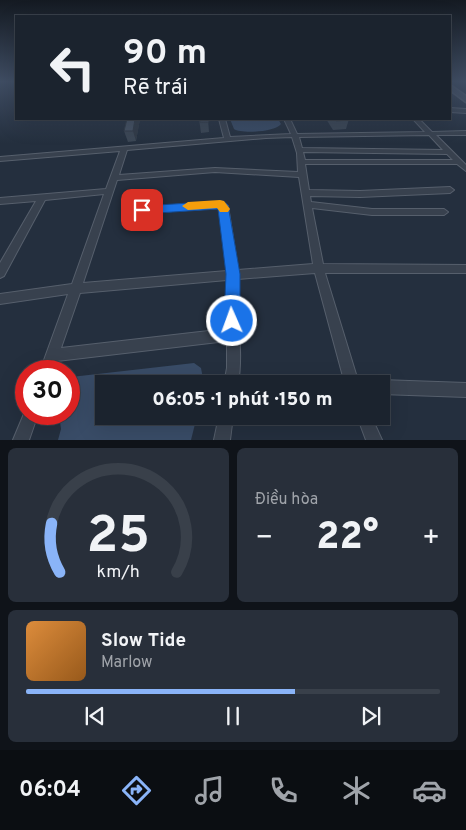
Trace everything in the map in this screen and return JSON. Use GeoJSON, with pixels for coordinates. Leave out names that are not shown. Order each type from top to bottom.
{"type":"FeatureCollection","features":[{"type":"Feature","properties":{"kind":"street"},"geometry":{"type":"LineString","coordinates":[[451,110],[466,110]]}},
{"type":"Feature","properties":{"kind":"street"},"geometry":{"type":"LineString","coordinates":[[222,120],[228,139]]}},
{"type":"Feature","properties":{"kind":"street"},"geometry":{"type":"LineString","coordinates":[[287,120],[295,134],[303,162],[302,175],[319,268],[349,375]]}},
{"type":"Feature","properties":{"kind":"street"},"geometry":{"type":"LineString","coordinates":[[417,120],[466,169]]}},
{"type":"Feature","properties":{"kind":"street"},"geometry":{"type":"LineString","coordinates":[[0,159],[295,134],[466,133]]}},
{"type":"Feature","properties":{"kind":"street"},"geometry":{"type":"LineString","coordinates":[[50,360],[77,288],[124,149]]}},
{"type":"Feature","properties":{"kind":"street"},"geometry":{"type":"LineString","coordinates":[[299,150],[449,152]]}},
{"type":"Feature","properties":{"kind":"street"},"geometry":{"type":"LineString","coordinates":[[303,162],[459,162]]}},
{"type":"Feature","properties":{"kind":"street"},"geometry":{"type":"LineString","coordinates":[[114,178],[215,170],[302,175]]}},
{"type":"Feature","properties":{"kind":"street"},"geometry":{"type":"LineString","coordinates":[[0,201],[110,190]]}},
{"type":"Feature","properties":{"kind":"street"},"geometry":{"type":"LineString","coordinates":[[305,193],[360,194],[450,190]]}},
{"type":"Feature","properties":{"kind":"street"},"geometry":{"type":"LineString","coordinates":[[0,273],[42,197]]}},
{"type":"Feature","properties":{"kind":"street"},"geometry":{"type":"LineString","coordinates":[[142,210],[222,205],[233,274],[233,375]]}},
{"type":"Feature","properties":{"kind":"street"},"geometry":{"type":"LineString","coordinates":[[308,205],[372,212],[444,212]]}},
{"type":"Feature","properties":{"kind":"street"},"geometry":{"type":"LineString","coordinates":[[0,299],[77,288],[319,268],[466,269]]}},
{"type":"Feature","properties":{"kind":"street"},"geometry":{"type":"LineString","coordinates":[[52,355],[232,334]]}},
{"type":"Feature","properties":{"kind":"street"},"geometry":{"type":"LineString","coordinates":[[390,387],[466,390]]}},
{"type":"Feature","properties":{"kind":"street"},"geometry":{"type":"LineString","coordinates":[[21,440],[27,425]]}},
{"type":"Feature","properties":{"kind":"street"},"geometry":{"type":"LineString","coordinates":[[222,440],[224,425]]}},
{"type":"Feature","properties":{"kind":"street"},"geometry":{"type":"LineString","coordinates":[[368,425],[374,440]]}},
{"type":"Feature","properties":{"kind":"water"},"geometry":{"type":"Polygon","coordinates":[[[230,120],[279,120],[281,124],[273,129],[258,131],[238,131],[234,129],[230,120]]]}},
{"type":"Feature","properties":{"kind":"water"},"geometry":{"type":"Polygon","coordinates":[[[194,363],[201,368],[202,375],[95,375],[95,425],[195,425],[191,440],[58,440],[60,425],[80,425],[80,376],[194,363]]]}},
{"type":"Feature","properties":{"kind":"building"},"geometry":{"type":"Polygon","coordinates":[[[127,120],[135,120],[133,131],[124,131],[127,120]]]}},
{"type":"Feature","properties":{"kind":"building"},"geometry":{"type":"Polygon","coordinates":[[[199,120],[208,120],[209,122],[200,122],[199,120]]]}},
{"type":"Feature","properties":{"kind":"slow traffic"},"geometry":{"type":"LineString","coordinates":[[188,206],[220,204],[224,206],[224,209]]}},
{"type":"Feature","properties":{"kind":"route"},"geometry":{"type":"LineString","coordinates":[[142,210],[222,205],[224,208],[233,274],[231,294],[232,321]]}}]}
